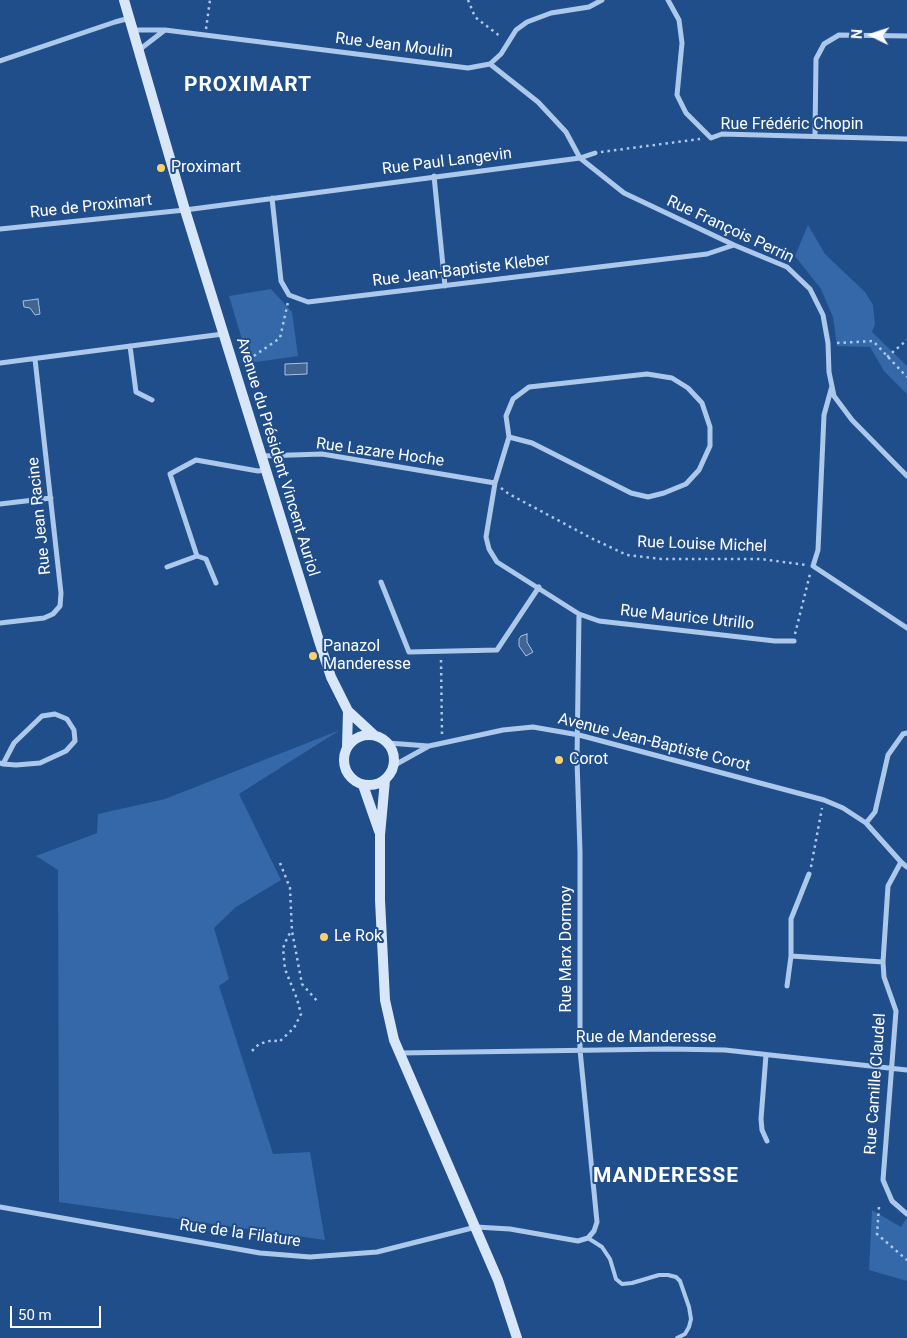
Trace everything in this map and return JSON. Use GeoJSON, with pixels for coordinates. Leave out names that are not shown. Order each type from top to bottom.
{"type":"FeatureCollection","features":[{"type":"Feature","properties":{"kind":"street","name":"Avenue du Président Vincent Auriol"},"geometry":{"type":"LineString","coordinates":[[124,0],[185,210],[320,644],[331,676],[348,710],[374,735]]}},
{"type":"Feature","properties":{"kind":"street"},"geometry":{"type":"LineString","coordinates":[[580,158],[566,132],[538,102],[490,64],[501,54],[516,30],[527,22],[551,13],[588,7],[602,0]]}},
{"type":"Feature","properties":{"kind":"street","name":"Rue Frédéric Chopin"},"geometry":{"type":"LineString","coordinates":[[668,0],[679,20],[682,43],[677,95],[686,113],[711,138],[722,134],[907,139]]}},
{"type":"Feature","properties":{"kind":"street"},"geometry":{"type":"LineString","coordinates":[[0,61],[130,18]]}},
{"type":"Feature","properties":{"kind":"street","name":"Rue Jean Moulin"},"geometry":{"type":"LineString","coordinates":[[133,30],[165,30],[468,68],[490,64]]}},
{"type":"Feature","properties":{"kind":"street"},"geometry":{"type":"LineString","coordinates":[[139,50],[165,30]]}},
{"type":"Feature","properties":{"kind":"street"},"geometry":{"type":"LineString","coordinates":[[815,136],[816,59],[824,44],[839,35],[907,36]]}},
{"type":"Feature","properties":{"kind":"street","name":"Rue Paul Langevin"},"geometry":{"type":"LineString","coordinates":[[185,210],[580,158],[595,153]]}},
{"type":"Feature","properties":{"kind":"street","name":"Rue François Perrin"},"geometry":{"type":"LineString","coordinates":[[580,158],[624,193],[734,245],[787,267],[810,288],[823,315],[828,344],[829,372],[834,396],[852,420],[907,476]]}},
{"type":"Feature","properties":{"kind":"street"},"geometry":{"type":"LineString","coordinates":[[434,176],[445,286]]}},
{"type":"Feature","properties":{"kind":"street"},"geometry":{"type":"LineString","coordinates":[[272,198],[282,281],[290,295]]}},
{"type":"Feature","properties":{"kind":"street","name":"Rue de Proximart"},"geometry":{"type":"LineString","coordinates":[[0,229],[185,210]]}},
{"type":"Feature","properties":{"kind":"street","name":"Rue Jean-Baptiste Kleber"},"geometry":{"type":"LineString","coordinates":[[290,295],[308,302],[707,254],[734,245]]}},
{"type":"Feature","properties":{"kind":"street"},"geometry":{"type":"LineString","coordinates":[[0,363],[223,334]]}},
{"type":"Feature","properties":{"kind":"street"},"geometry":{"type":"LineString","coordinates":[[130,346],[136,392],[152,400]]}},
{"type":"Feature","properties":{"kind":"street","name":"Rue Jean Racine"},"geometry":{"type":"LineString","coordinates":[[0,623],[44,618],[53,614],[60,606],[62,593],[35,359]]}},
{"type":"Feature","properties":{"kind":"street"},"geometry":{"type":"LineString","coordinates":[[647,374],[672,378],[688,388],[702,403],[710,427],[710,446],[699,470],[686,484],[648,497],[631,493],[532,443],[509,437],[506,416],[513,399],[529,387],[647,374]]}},
{"type":"Feature","properties":{"kind":"street"},"geometry":{"type":"LineString","coordinates":[[832,386],[824,415],[818,550],[813,566],[907,628]]}},
{"type":"Feature","properties":{"kind":"street","name":"Rue Maurice Utrillo"},"geometry":{"type":"LineString","coordinates":[[509,437],[495,483],[486,537],[489,549],[497,562],[579,614],[599,621],[775,641],[794,641]]}},
{"type":"Feature","properties":{"kind":"street","name":"Rue Lazare Hoche"},"geometry":{"type":"LineString","coordinates":[[261,456],[322,454],[495,483]]}},
{"type":"Feature","properties":{"kind":"street"},"geometry":{"type":"LineString","coordinates":[[197,556],[170,474],[196,460],[258,471],[265,470]]}},
{"type":"Feature","properties":{"kind":"street"},"geometry":{"type":"LineString","coordinates":[[0,504],[51,498]]}},
{"type":"Feature","properties":{"kind":"street"},"geometry":{"type":"LineString","coordinates":[[167,567],[197,556],[206,559],[216,583]]}},
{"type":"Feature","properties":{"kind":"street"},"geometry":{"type":"LineString","coordinates":[[381,582],[409,652],[497,650],[539,588]]}},
{"type":"Feature","properties":{"kind":"street","name":"Rue Marx Dormoy"},"geometry":{"type":"LineString","coordinates":[[579,614],[579,735],[577,760],[580,852],[580,1050],[596,1222],[594,1231],[588,1238]]}},
{"type":"Feature","properties":{"kind":"street","name":"Avenue du Président Vincent Auriol"},"geometry":{"type":"LineString","coordinates":[[347,747],[348,710]]}},
{"type":"Feature","properties":{"kind":"street"},"geometry":{"type":"LineString","coordinates":[[55,714],[67,719],[74,730],[75,741],[66,751],[40,763],[16,766],[1,764],[14,743],[42,716],[55,714]]}},
{"type":"Feature","properties":{"kind":"street","name":"Avenue Jean-Baptiste Corot"},"geometry":{"type":"LineString","coordinates":[[388,744],[429,746],[503,730],[533,728],[579,735],[824,800],[843,808],[866,823],[901,862],[907,866]]}},
{"type":"Feature","properties":{"kind":"street"},"geometry":{"type":"LineString","coordinates":[[866,823],[874,812],[888,755],[903,734],[907,733]]}},
{"type":"Feature","properties":{"kind":"street"},"geometry":{"type":"LineString","coordinates":[[374,735],[382,738],[388,744],[394,758],[390,774],[385,780],[378,784],[363,785],[349,777],[344,767],[344,754],[347,747],[358,737],[374,735]]}},
{"type":"Feature","properties":{"kind":"street","name":"Avenue Jean-Baptiste Corot"},"geometry":{"type":"LineString","coordinates":[[393,766],[429,746]]}},
{"type":"Feature","properties":{"kind":"street"},"geometry":{"type":"LineString","coordinates":[[385,780],[380,835],[380,900],[385,1000],[394,1040],[476,1226],[498,1280],[517,1338]]}},
{"type":"Feature","properties":{"kind":"street"},"geometry":{"type":"LineString","coordinates":[[363,785],[380,835]]}},
{"type":"Feature","properties":{"kind":"street","name":"Rue Camille Claudel"},"geometry":{"type":"LineString","coordinates":[[901,862],[888,886],[883,962],[884,977],[896,1011],[883,1180],[892,1202],[907,1214]]}},
{"type":"Feature","properties":{"kind":"street"},"geometry":{"type":"LineString","coordinates":[[787,986],[792,956],[791,919],[809,874]]}},
{"type":"Feature","properties":{"kind":"street"},"geometry":{"type":"LineString","coordinates":[[792,956],[883,962]]}},
{"type":"Feature","properties":{"kind":"street","name":"Rue de Manderesse"},"geometry":{"type":"LineString","coordinates":[[399,1053],[668,1049],[725,1050],[907,1070]]}},
{"type":"Feature","properties":{"kind":"street"},"geometry":{"type":"LineString","coordinates":[[766,1054],[761,1119],[762,1130],[767,1141]]}},
{"type":"Feature","properties":{"kind":"street","name":"Rue de la Filature"},"geometry":{"type":"LineString","coordinates":[[0,1207],[260,1253],[310,1257],[377,1252],[476,1226],[510,1229],[571,1240],[588,1238]]}},
{"type":"Feature","properties":{"kind":"lane"},"geometry":{"type":"LineString","coordinates":[[588,1238],[602,1247],[610,1259],[616,1279],[622,1284],[659,1275],[676,1277],[680,1282],[691,1319],[685,1334],[677,1338]]}},
{"type":"Feature","properties":{"kind":"path"},"geometry":{"type":"LineString","coordinates":[[206,35],[210,0]]}},
{"type":"Feature","properties":{"kind":"path"},"geometry":{"type":"LineString","coordinates":[[468,0],[475,17],[508,43]]}},
{"type":"Feature","properties":{"kind":"path"},"geometry":{"type":"LineString","coordinates":[[595,153],[711,138]]}},
{"type":"Feature","properties":{"kind":"path"},"geometry":{"type":"LineString","coordinates":[[232,364],[251,358],[280,338],[290,295]]}},
{"type":"Feature","properties":{"kind":"path"},"geometry":{"type":"LineString","coordinates":[[887,357],[907,340]]}},
{"type":"Feature","properties":{"kind":"path"},"geometry":{"type":"LineString","coordinates":[[828,344],[873,342],[907,377]]}},
{"type":"Feature","properties":{"kind":"path","name":"Rue Louise Michel"},"geometry":{"type":"LineString","coordinates":[[495,483],[509,494],[627,555],[661,559],[761,559],[813,566]]}},
{"type":"Feature","properties":{"kind":"path"},"geometry":{"type":"LineString","coordinates":[[794,641],[813,566]]}},
{"type":"Feature","properties":{"kind":"path"},"geometry":{"type":"LineString","coordinates":[[441,651],[443,743]]}},
{"type":"Feature","properties":{"kind":"path"},"geometry":{"type":"LineString","coordinates":[[809,874],[824,800]]}},
{"type":"Feature","properties":{"kind":"path"},"geometry":{"type":"LineString","coordinates":[[280,863],[290,888],[292,931],[302,984],[318,1002]]}},
{"type":"Feature","properties":{"kind":"path"},"geometry":{"type":"LineString","coordinates":[[252,1051],[258,1044],[273,1040],[279,1042],[294,1028],[301,1014],[286,969],[283,948],[292,931]]}},
{"type":"Feature","properties":{"kind":"path"},"geometry":{"type":"LineString","coordinates":[[879,1207],[877,1234],[907,1260]]}},
{"type":"Feature","properties":{"kind":"shaded area"},"geometry":{"type":"Polygon","coordinates":[[[808,225],[825,254],[865,292],[873,305],[875,324],[872,332],[907,366],[907,394],[884,371],[870,347],[837,346],[833,317],[821,289],[795,256],[808,225]]]}},
{"type":"Feature","properties":{"kind":"shaded area"},"geometry":{"type":"Polygon","coordinates":[[[271,289],[292,312],[298,356],[249,363],[229,296],[271,289]]]}},
{"type":"Feature","properties":{"kind":"shaded area"},"geometry":{"type":"Polygon","coordinates":[[[38,299],[40,314],[35,315],[30,308],[24,307],[23,301],[38,299]]]}},
{"type":"Feature","properties":{"kind":"shaded area"},"geometry":{"type":"Polygon","coordinates":[[[307,363],[307,374],[285,375],[285,364],[307,363]]]}},
{"type":"Feature","properties":{"kind":"shaded area"},"geometry":{"type":"Polygon","coordinates":[[[527,634],[527,642],[533,652],[526,656],[519,646],[519,639],[527,634]]]}},
{"type":"Feature","properties":{"kind":"shaded area"},"geometry":{"type":"Polygon","coordinates":[[[340,730],[239,794],[281,880],[236,907],[214,928],[229,979],[219,986],[273,1154],[310,1152],[325,1240],[59,1202],[58,870],[36,856],[97,833],[98,814],[165,799],[340,730]]]}},
{"type":"Feature","properties":{"kind":"shaded area"},"geometry":{"type":"Polygon","coordinates":[[[872,1210],[901,1227],[907,1220],[907,1281],[869,1270],[872,1210]]]}},
{"type":"Feature","properties":{"kind":"place","name":"Proximart"},"geometry":{"type":"Point","coordinates":[161,168]}},
{"type":"Feature","properties":{"kind":"place","name":"Panazol Manderesse"},"geometry":{"type":"Point","coordinates":[313,656]}},
{"type":"Feature","properties":{"kind":"place","name":"Corot"},"geometry":{"type":"Point","coordinates":[559,760]}},
{"type":"Feature","properties":{"kind":"place","name":"Le Rok"},"geometry":{"type":"Point","coordinates":[324,937]}},
{"type":"Feature","properties":{"kind":"district","name":"PROXIMART"},"geometry":{"type":"Point","coordinates":[248,86]}},
{"type":"Feature","properties":{"kind":"district","name":"MANDERESSE"},"geometry":{"type":"Point","coordinates":[666,1177]}}]}
